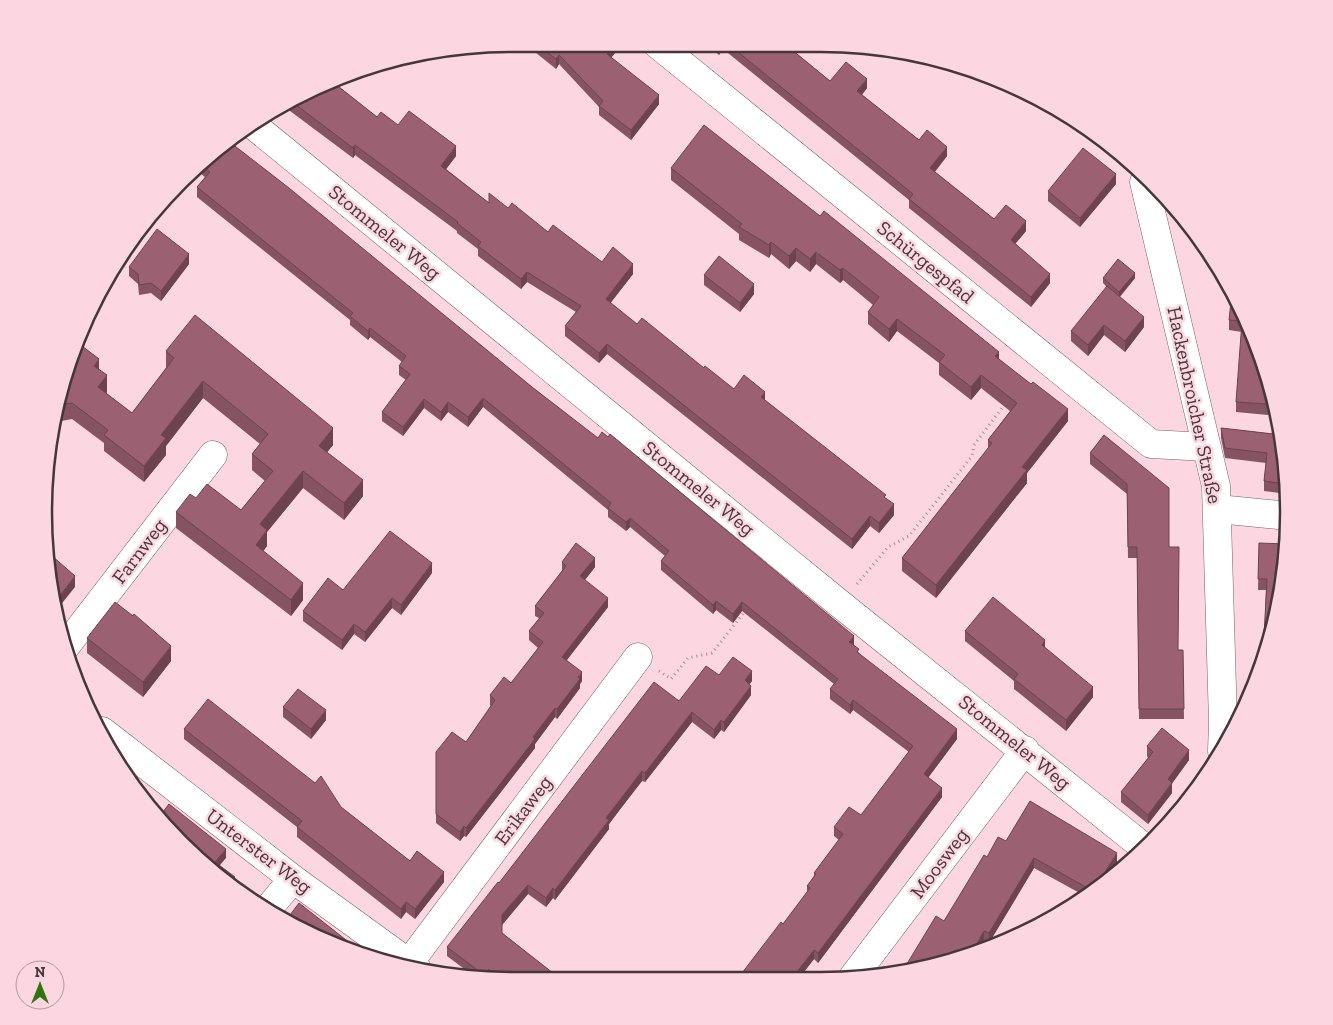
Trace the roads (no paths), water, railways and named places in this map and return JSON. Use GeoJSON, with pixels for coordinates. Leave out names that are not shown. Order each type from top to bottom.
{"type":"FeatureCollection","features":[{"type":"Feature","properties":{"kind":"street","name":"Schürgespfad"},"geometry":{"type":"LineString","coordinates":[[667,52],[1150,444],[1207,447]]}},
{"type":"Feature","properties":{"kind":"street","name":"Stommeler Weg"},"geometry":{"type":"LineString","coordinates":[[259,129],[840,604],[1025,750],[1140,844]]}},
{"type":"Feature","properties":{"kind":"street","name":"Hackenbroicher Straße"},"geometry":{"type":"LineString","coordinates":[[1145,186],[1207,447],[1218,509],[1222,737]]}},
{"type":"Feature","properties":{"kind":"street","name":"Farnweg"},"geometry":{"type":"LineString","coordinates":[[71,640],[213,455]]}},
{"type":"Feature","properties":{"kind":"street"},"geometry":{"type":"LineString","coordinates":[[1218,509],[1280,515]]}},
{"type":"Feature","properties":{"kind":"street","name":"Erikaweg"},"geometry":{"type":"LineString","coordinates":[[416,962],[638,657]]}},
{"type":"Feature","properties":{"kind":"street","name":"Unterster Weg"},"geometry":{"type":"LineString","coordinates":[[112,739],[293,879],[404,960]]}},
{"type":"Feature","properties":{"kind":"street","name":"Moosweg"},"geometry":{"type":"LineString","coordinates":[[857,971],[1025,750]]}},
{"type":"Feature","properties":{"kind":"street"},"geometry":{"type":"LineString","coordinates":[[272,904],[293,879]]}}]}
